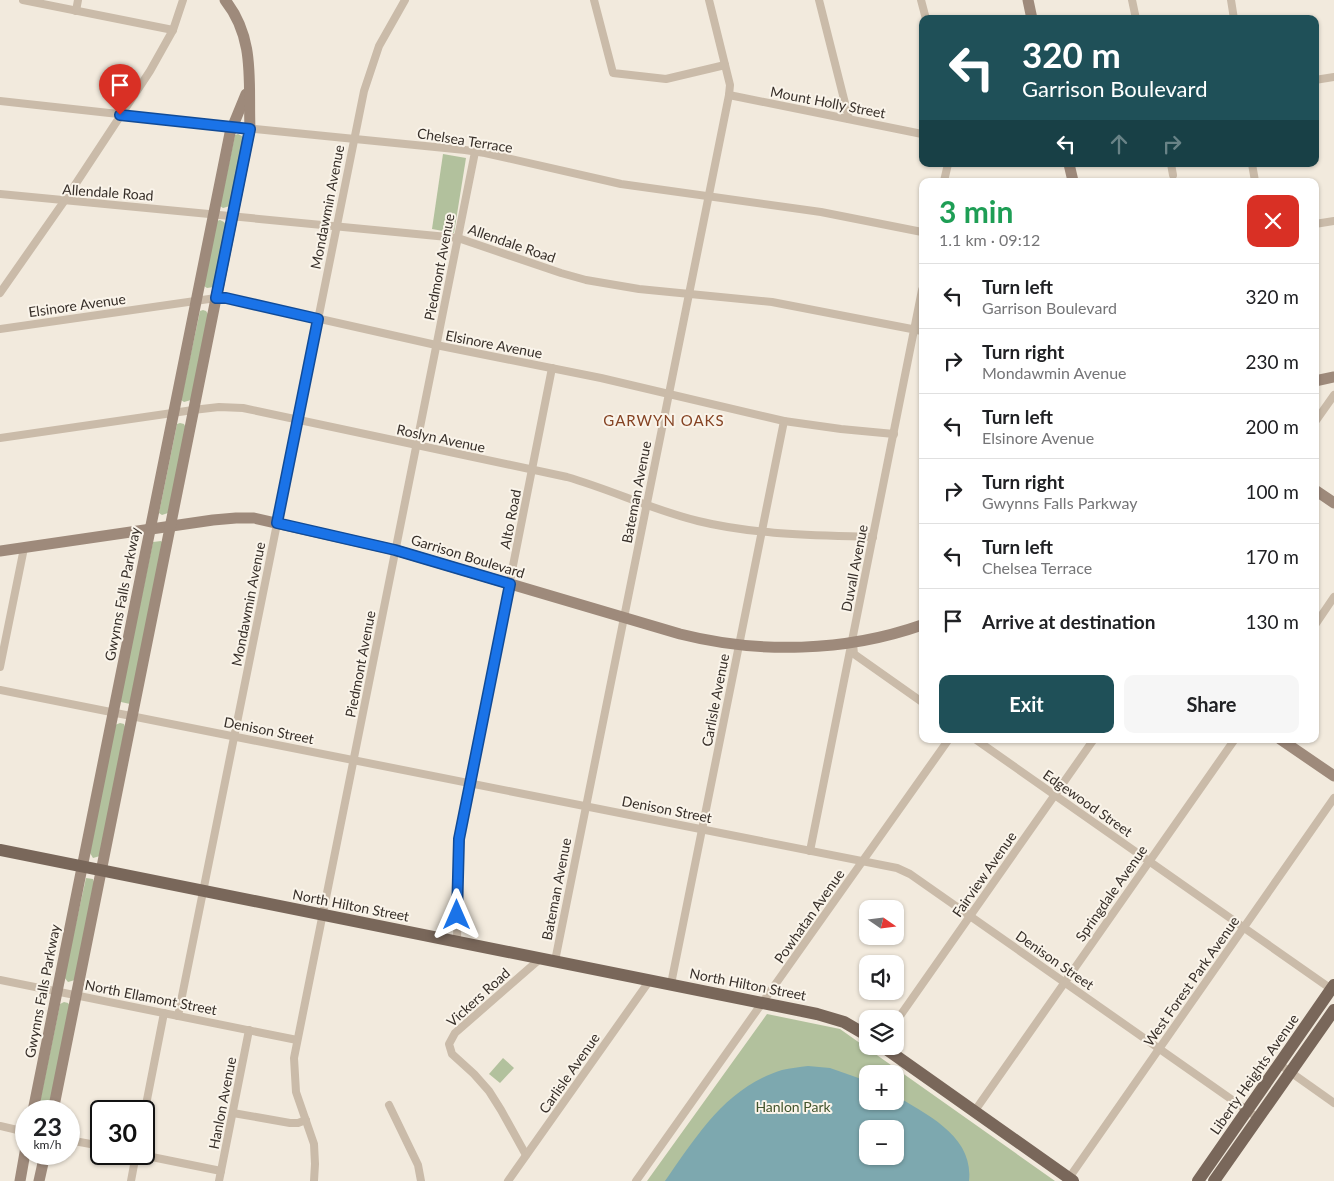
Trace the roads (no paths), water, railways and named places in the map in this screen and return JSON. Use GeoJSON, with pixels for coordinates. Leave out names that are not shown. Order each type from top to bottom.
{"type":"FeatureCollection","features":[{"type":"Feature","properties":{"kind":"main road","name":"Gwynns Falls Parkway"},"geometry":{"type":"LineString","coordinates":[[55,1100],[250,129],[249,58],[237,19],[225,0]]}},
{"type":"Feature","properties":{"kind":"main road"},"geometry":{"type":"LineString","coordinates":[[1028,0],[1031,15]]}},
{"type":"Feature","properties":{"kind":"main road","name":"Gwynns Falls Parkway"},"geometry":{"type":"LineString","coordinates":[[35,1100],[231,127],[244,102],[249,86]]}},
{"type":"Feature","properties":{"kind":"main road"},"geometry":{"type":"LineString","coordinates":[[1319,380],[1334,378]]}},
{"type":"Feature","properties":{"kind":"main road"},"geometry":{"type":"LineString","coordinates":[[1319,493],[1334,503]]}},
{"type":"Feature","properties":{"kind":"main road","name":"Garrison Boulevard"},"geometry":{"type":"LineString","coordinates":[[0,551],[214,520],[245,518],[277,523],[395,550],[698,639],[739,646],[780,648],[852,642],[889,635],[919,626]]}},
{"type":"Feature","properties":{"kind":"main road"},"geometry":{"type":"LineString","coordinates":[[1286,743],[1334,776]]}},
{"type":"Feature","properties":{"kind":"main road","name":"North Hilton Street"},"geometry":{"type":"LineString","coordinates":[[0,850],[762,1002],[833,1018],[859,1030]]}},
{"type":"Feature","properties":{"kind":"main road","name":"Liberty Heights Avenue"},"geometry":{"type":"LineString","coordinates":[[1198,1181],[1333,988]]}},
{"type":"Feature","properties":{"kind":"main road","name":"Liberty Heights Avenue"},"geometry":{"type":"LineString","coordinates":[[1214,1181],[1334,1010]]}},
{"type":"Feature","properties":{"kind":"main road"},"geometry":{"type":"LineString","coordinates":[[895,1055],[1071,1180]]}},
{"type":"Feature","properties":{"kind":"main road"},"geometry":{"type":"LineString","coordinates":[[20,1181],[23,1165]]}},
{"type":"Feature","properties":{"kind":"main road"},"geometry":{"type":"LineString","coordinates":[[39,1181],[43,1165]]}},
{"type":"Feature","properties":{"kind":"street"},"geometry":{"type":"LineString","coordinates":[[23,0],[173,30]]}},
{"type":"Feature","properties":{"kind":"street"},"geometry":{"type":"LineString","coordinates":[[76,11],[78,0]]}},
{"type":"Feature","properties":{"kind":"street"},"geometry":{"type":"LineString","coordinates":[[0,293],[65,200],[150,72],[173,30],[183,0]]}},
{"type":"Feature","properties":{"kind":"street","name":"Mondawmin Avenue"},"geometry":{"type":"LineString","coordinates":[[178,1016],[364,90],[373,58],[405,0]]}},
{"type":"Feature","properties":{"kind":"street"},"geometry":{"type":"LineString","coordinates":[[594,0],[613,73],[666,79],[725,65]]}},
{"type":"Feature","properties":{"kind":"street","name":"Bateman Avenue"},"geometry":{"type":"LineString","coordinates":[[555,961],[730,85],[709,0]]}},
{"type":"Feature","properties":{"kind":"street"},"geometry":{"type":"LineString","coordinates":[[819,0],[849,119]]}},
{"type":"Feature","properties":{"kind":"street"},"geometry":{"type":"LineString","coordinates":[[921,0],[925,15]]}},
{"type":"Feature","properties":{"kind":"street"},"geometry":{"type":"LineString","coordinates":[[1132,0],[1135,15]]}},
{"type":"Feature","properties":{"kind":"street"},"geometry":{"type":"LineString","coordinates":[[1232,0],[1234,15]]}},
{"type":"Feature","properties":{"kind":"street"},"geometry":{"type":"LineString","coordinates":[[1319,79],[1334,77]]}},
{"type":"Feature","properties":{"kind":"street","name":"Mount Holly Street"},"geometry":{"type":"LineString","coordinates":[[728,95],[919,133]]}},
{"type":"Feature","properties":{"kind":"street","name":"Chelsea Terrace"},"geometry":{"type":"LineString","coordinates":[[0,101],[475,152],[621,184],[821,212],[919,231]]}},
{"type":"Feature","properties":{"kind":"street","name":"Piedmont Avenue"},"geometry":{"type":"LineString","coordinates":[[314,1181],[315,1154],[311,1133],[298,1101],[294,1082],[294,1058],[475,152]]}},
{"type":"Feature","properties":{"kind":"street"},"geometry":{"type":"LineString","coordinates":[[1172,167],[1173,175]]}},
{"type":"Feature","properties":{"kind":"street","name":"Allendale Road"},"geometry":{"type":"LineString","coordinates":[[0,194],[458,238],[586,280],[639,289],[786,304],[919,330]]}},
{"type":"Feature","properties":{"kind":"street"},"geometry":{"type":"LineString","coordinates":[[1319,223],[1334,221]]}},
{"type":"Feature","properties":{"kind":"street","name":"Elsinore Avenue"},"geometry":{"type":"LineString","coordinates":[[0,329],[226,298],[436,345],[552,368],[784,421],[894,434]]}},
{"type":"Feature","properties":{"kind":"street","name":"Duvall Avenue"},"geometry":{"type":"LineString","coordinates":[[810,851],[894,434],[919,330]]}},
{"type":"Feature","properties":{"kind":"street","name":"Alto Road"},"geometry":{"type":"LineString","coordinates":[[457,941],[458,849],[552,368]]}},
{"type":"Feature","properties":{"kind":"street"},"geometry":{"type":"LineString","coordinates":[[1319,416],[1334,395]]}},
{"type":"Feature","properties":{"kind":"street","name":"Roslyn Avenue"},"geometry":{"type":"LineString","coordinates":[[0,438],[193,410],[219,407],[243,408],[587,482],[696,521],[762,532],[873,537]]}},
{"type":"Feature","properties":{"kind":"street","name":"Carlisle Avenue"},"geometry":{"type":"LineString","coordinates":[[671,984],[784,421]]}},
{"type":"Feature","properties":{"kind":"street"},"geometry":{"type":"LineString","coordinates":[[0,667],[24,548]]}},
{"type":"Feature","properties":{"kind":"street"},"geometry":{"type":"LineString","coordinates":[[1319,619],[1334,598]]}},
{"type":"Feature","properties":{"kind":"street"},"geometry":{"type":"LineString","coordinates":[[852,642],[854,654],[919,700]]}},
{"type":"Feature","properties":{"kind":"street","name":"Denison Street"},"geometry":{"type":"LineString","coordinates":[[0,690],[863,861],[904,871],[1258,1118]]}},
{"type":"Feature","properties":{"kind":"street","name":"Powhatan Avenue"},"geometry":{"type":"LineString","coordinates":[[636,1181],[762,1002],[769,996],[946,743]]}},
{"type":"Feature","properties":{"kind":"street","name":"Edgewood Street"},"geometry":{"type":"LineString","coordinates":[[981,743],[1244,928],[1333,988]]}},
{"type":"Feature","properties":{"kind":"street","name":"Fairview Avenue"},"geometry":{"type":"LineString","coordinates":[[904,1010],[1091,743]]}},
{"type":"Feature","properties":{"kind":"street","name":"Springdale Avenue"},"geometry":{"type":"LineString","coordinates":[[974,1112],[1232,743]]}},
{"type":"Feature","properties":{"kind":"street","name":"West Forest Park Avenue"},"geometry":{"type":"LineString","coordinates":[[1071,1180],[1159,1049],[1334,798]]}},
{"type":"Feature","properties":{"kind":"street","name":"Vickers Road"},"geometry":{"type":"LineString","coordinates":[[526,1156],[502,1110],[489,1091],[474,1074],[457,1060],[449,1049],[449,1044],[455,1033],[541,958]]}},
{"type":"Feature","properties":{"kind":"street","name":"North Ellamont Street"},"geometry":{"type":"LineString","coordinates":[[0,980],[297,1040]]}},
{"type":"Feature","properties":{"kind":"street","name":"Carlisle Avenue"},"geometry":{"type":"LineString","coordinates":[[508,1181],[650,980]]}},
{"type":"Feature","properties":{"kind":"street"},"geometry":{"type":"LineString","coordinates":[[147,1100],[164,1013]]}},
{"type":"Feature","properties":{"kind":"street","name":"Hanlon Avenue"},"geometry":{"type":"LineString","coordinates":[[219,1181],[250,1030]]}},
{"type":"Feature","properties":{"kind":"street"},"geometry":{"type":"LineString","coordinates":[[1279,1064],[1334,1103]]}},
{"type":"Feature","properties":{"kind":"street"},"geometry":{"type":"LineString","coordinates":[[389,1105],[418,1165],[421,1181]]}},
{"type":"Feature","properties":{"kind":"street"},"geometry":{"type":"LineString","coordinates":[[233,1113],[290,1123],[306,1120]]}},
{"type":"Feature","properties":{"kind":"street"},"geometry":{"type":"LineString","coordinates":[[0,1126],[15,1129]]}},
{"type":"Feature","properties":{"kind":"street"},"geometry":{"type":"LineString","coordinates":[[155,1158],[221,1171]]}},
{"type":"Feature","properties":{"kind":"street"},"geometry":{"type":"LineString","coordinates":[[131,1181],[135,1165]]}},
{"type":"Feature","properties":{"kind":"water"},"geometry":{"type":"Polygon","coordinates":[[[808,1066],[830,1068],[859,1078],[859,1110],[904,1110],[904,1101],[934,1119],[956,1139],[964,1151],[969,1165],[969,1181],[665,1181],[701,1131],[728,1101],[762,1078],[782,1070],[808,1066]]]}},
{"type":"Feature","properties":{"kind":"district","name":"GARWYN OAKS"},"geometry":{"type":"Point","coordinates":[664,420]}},
{"type":"Feature","properties":{"kind":"park label","name":"Hanlon Park"},"geometry":{"type":"Point","coordinates":[793,1106]}}]}
